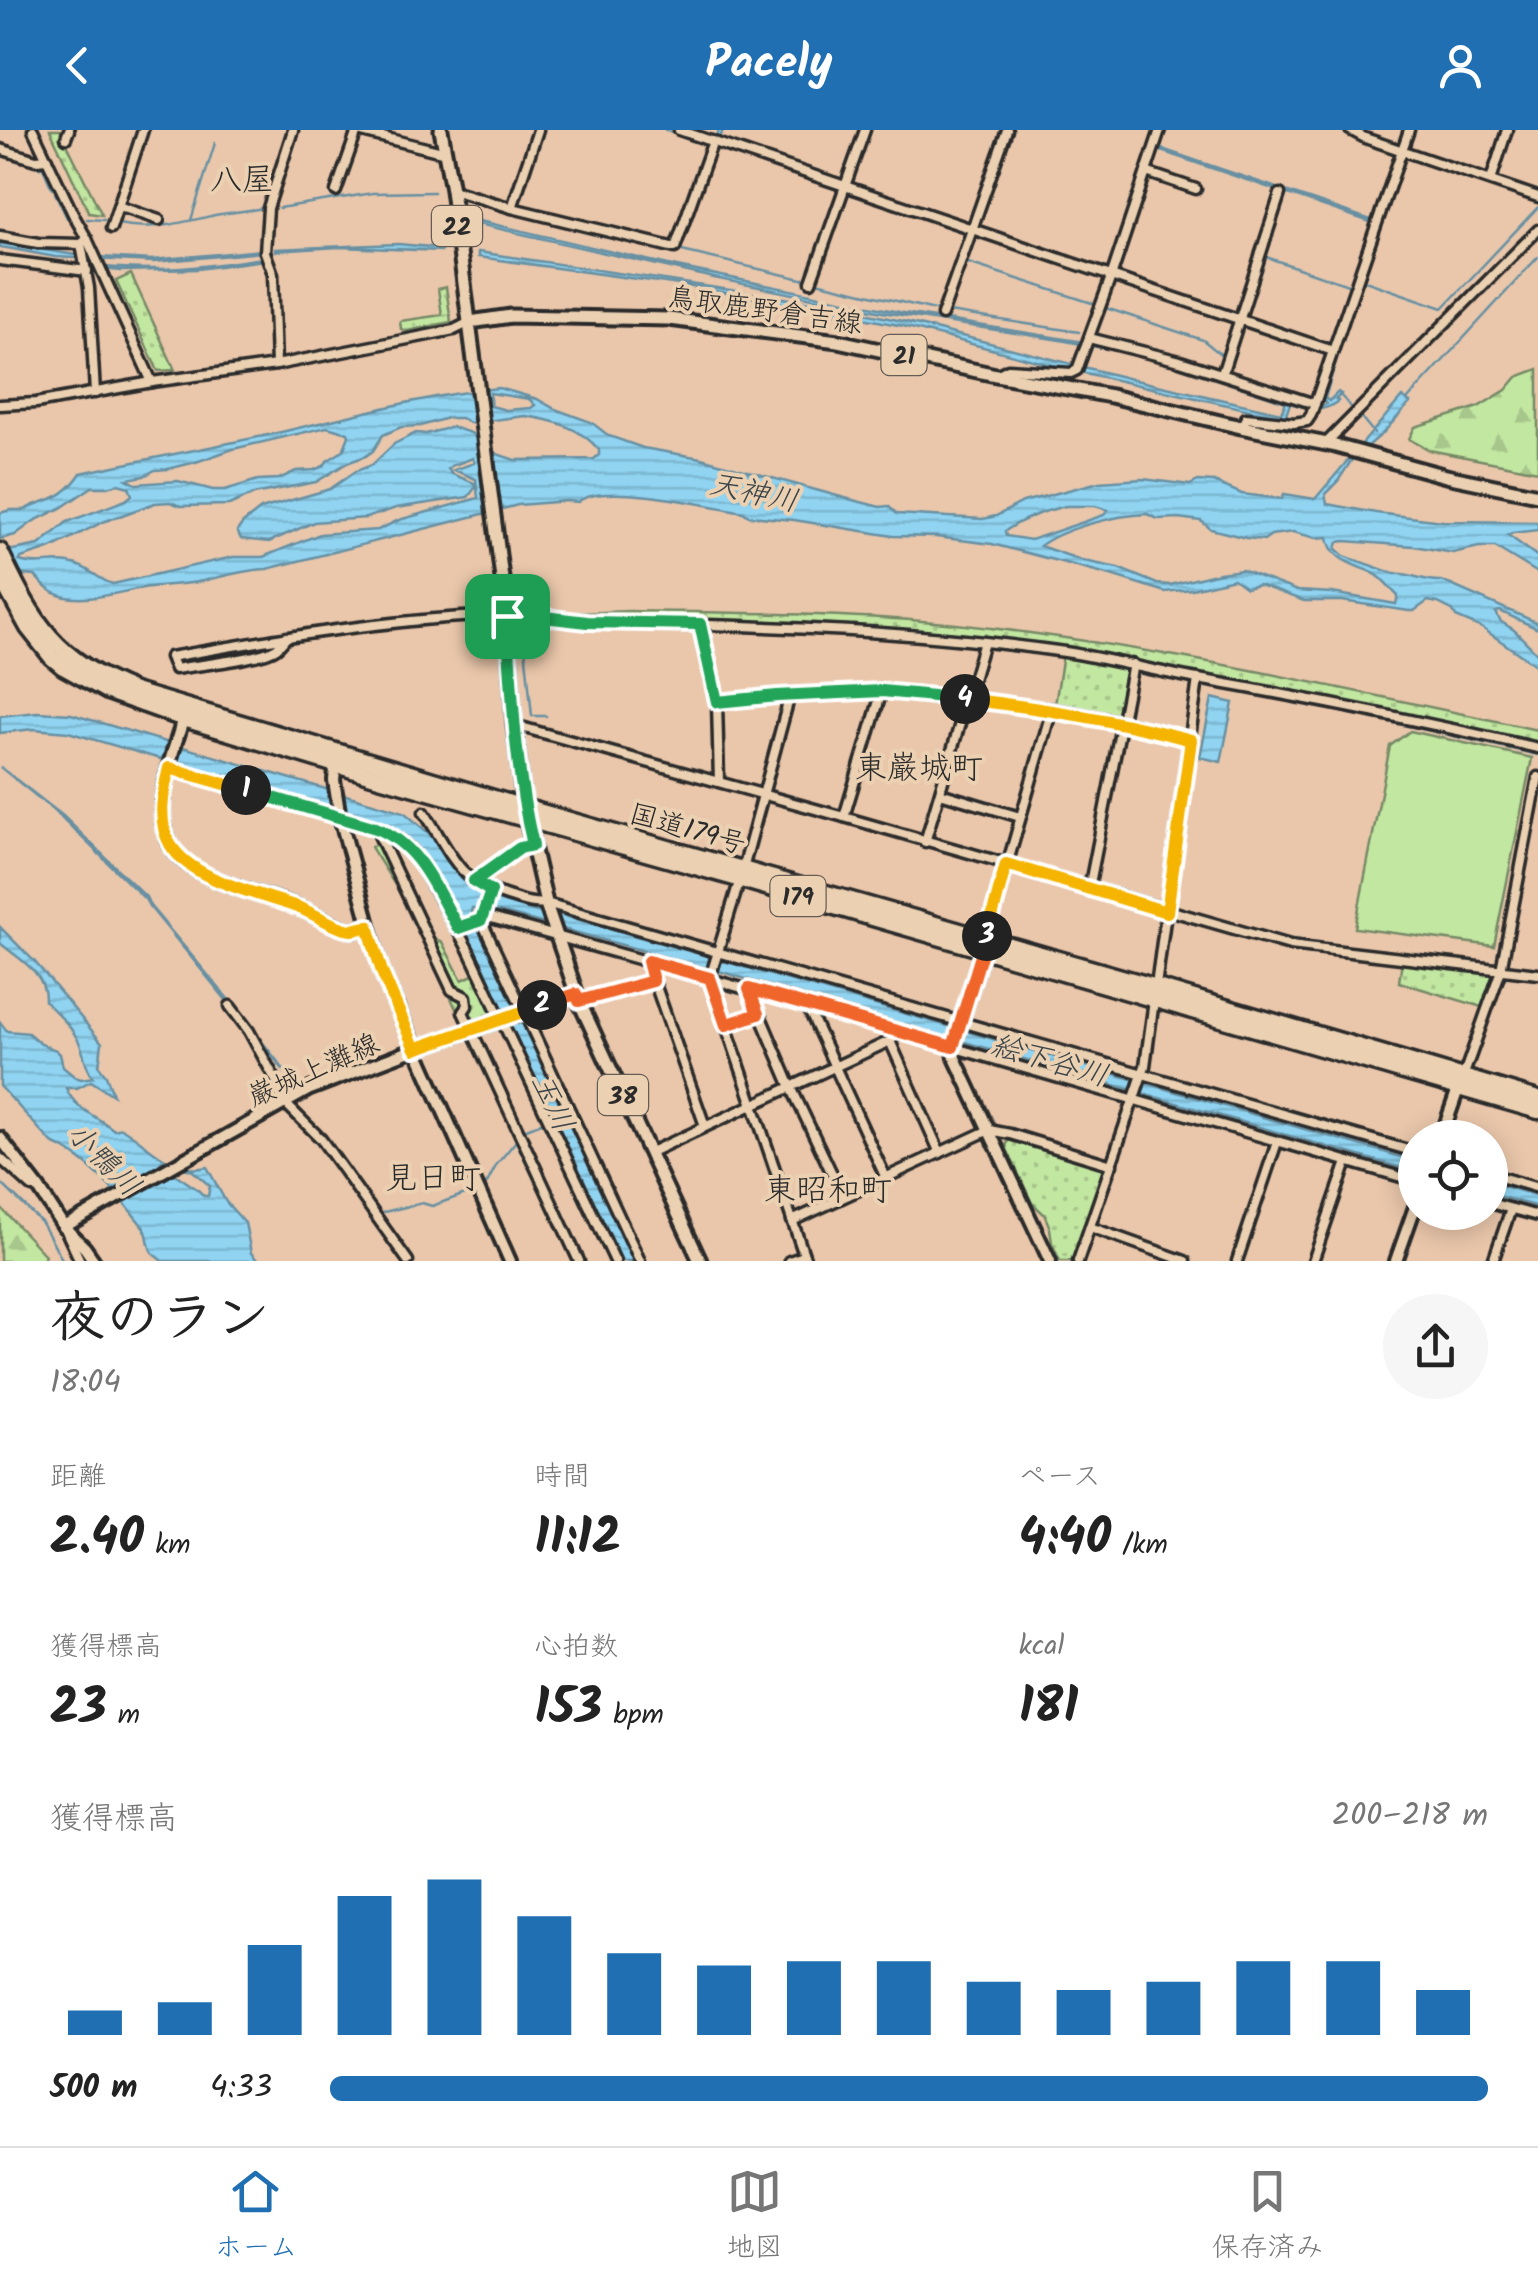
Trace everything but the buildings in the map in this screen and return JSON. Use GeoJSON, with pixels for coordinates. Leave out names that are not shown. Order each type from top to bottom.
{"type":"FeatureCollection","features":[{"type":"Feature","properties":{"kind":"highway","name":"国道179号"},"geometry":{"type":"LineString","coordinates":[[0,551],[52,641],[80,665],[184,719]]}},
{"type":"Feature","properties":{"kind":"highway","name":"国道179号"},"geometry":{"type":"LineString","coordinates":[[0,577],[28,628],[63,667],[108,692],[184,719],[336,758],[1156,993],[1460,1083],[1538,1112]]}},
{"type":"Feature","properties":{"kind":"highway","name":"国道179号"},"geometry":{"type":"LineString","coordinates":[[1460,1083],[1538,1100]]}},
{"type":"Feature","properties":{"kind":"main road","name":"22"},"geometry":{"type":"LineString","coordinates":[[441,130],[470,322]]}},
{"type":"Feature","properties":{"kind":"main road","name":"鳥取鹿野倉吉線"},"geometry":{"type":"LineString","coordinates":[[470,322],[512,316],[669,319],[838,341],[1329,444],[1538,496]]}},
{"type":"Feature","properties":{"kind":"main road"},"geometry":{"type":"LineString","coordinates":[[470,322],[507,613],[514,725],[525,812]]}},
{"type":"Feature","properties":{"kind":"main road","name":"38"},"geometry":{"type":"LineString","coordinates":[[525,812],[553,931],[578,997],[700,1261]]}},
{"type":"Feature","properties":{"kind":"street"},"geometry":{"type":"LineString","coordinates":[[33,130],[84,241],[94,252],[152,382]]}},
{"type":"Feature","properties":{"kind":"street"},"geometry":{"type":"LineString","coordinates":[[110,228],[143,130]]}},
{"type":"Feature","properties":{"kind":"street"},"geometry":{"type":"LineString","coordinates":[[276,364],[273,274],[265,252],[268,208],[293,130]]}},
{"type":"Feature","properties":{"kind":"street"},"geometry":{"type":"LineString","coordinates":[[336,191],[355,130],[446,153]]}},
{"type":"Feature","properties":{"kind":"street"},"geometry":{"type":"LineString","coordinates":[[512,208],[538,130]]}},
{"type":"Feature","properties":{"kind":"street"},"geometry":{"type":"LineString","coordinates":[[679,130],[1333,351]]}},
{"type":"Feature","properties":{"kind":"street"},"geometry":{"type":"LineString","coordinates":[[811,282],[864,130]]}},
{"type":"Feature","properties":{"kind":"street"},"geometry":{"type":"LineString","coordinates":[[942,315],[1007,130]]}},
{"type":"Feature","properties":{"kind":"street"},"geometry":{"type":"LineString","coordinates":[[996,375],[1008,369],[1071,373],[1077,370],[1160,130]]}},
{"type":"Feature","properties":{"kind":"street"},"geometry":{"type":"LineString","coordinates":[[1350,130],[1538,196]]}},
{"type":"Feature","properties":{"kind":"street"},"geometry":{"type":"LineString","coordinates":[[1242,427],[1246,418],[1307,421],[1410,130]]}},
{"type":"Feature","properties":{"kind":"street"},"geometry":{"type":"LineString","coordinates":[[1491,180],[1507,130]]}},
{"type":"Feature","properties":{"kind":"street"},"geometry":{"type":"LineString","coordinates":[[452,190],[675,248],[713,141]]}},
{"type":"Feature","properties":{"kind":"street"},"geometry":{"type":"LineString","coordinates":[[0,149],[46,160]]}},
{"type":"Feature","properties":{"kind":"street"},"geometry":{"type":"LineString","coordinates":[[1146,172],[1196,188]]}},
{"type":"Feature","properties":{"kind":"street"},"geometry":{"type":"LineString","coordinates":[[1222,374],[1280,194]]}},
{"type":"Feature","properties":{"kind":"street"},"geometry":{"type":"LineString","coordinates":[[118,206],[159,220]]}},
{"type":"Feature","properties":{"kind":"street"},"geometry":{"type":"LineString","coordinates":[[1329,444],[1538,230]]}},
{"type":"Feature","properties":{"kind":"street"},"geometry":{"type":"LineString","coordinates":[[0,236],[38,244],[84,241]]}},
{"type":"Feature","properties":{"kind":"street"},"geometry":{"type":"LineString","coordinates":[[84,241],[96,392]]}},
{"type":"Feature","properties":{"kind":"street"},"geometry":{"type":"LineString","coordinates":[[0,260],[88,271]]}},
{"type":"Feature","properties":{"kind":"street"},"geometry":{"type":"LineString","coordinates":[[0,404],[36,403],[276,364],[454,330],[470,322]]}},
{"type":"Feature","properties":{"kind":"street"},"geometry":{"type":"LineString","coordinates":[[1088,338],[1222,374],[1314,404]]}},
{"type":"Feature","properties":{"kind":"street"},"geometry":{"type":"LineString","coordinates":[[287,637],[277,648],[261,654],[206,664],[176,669],[170,657],[287,637],[360,626],[507,613],[587,622],[813,629],[1065,652],[1410,718],[1538,748]]}},
{"type":"Feature","properties":{"kind":"street"},"geometry":{"type":"LineString","coordinates":[[700,624],[717,702],[719,782]]}},
{"type":"Feature","properties":{"kind":"street"},"geometry":{"type":"LineString","coordinates":[[926,842],[984,642]]}},
{"type":"Feature","properties":{"kind":"street"},"geometry":{"type":"LineString","coordinates":[[1089,889],[1134,664]]}},
{"type":"Feature","properties":{"kind":"street"},"geometry":{"type":"LineString","coordinates":[[1078,1261],[1142,1077],[1198,679]]}},
{"type":"Feature","properties":{"kind":"street"},"geometry":{"type":"LineString","coordinates":[[717,702],[882,691],[1052,709],[1191,740]]}},
{"type":"Feature","properties":{"kind":"street"},"geometry":{"type":"LineString","coordinates":[[844,817],[882,691]]}},
{"type":"Feature","properties":{"kind":"street"},"geometry":{"type":"LineString","coordinates":[[789,1261],[805,1258],[710,975],[790,696]]}},
{"type":"Feature","properties":{"kind":"street"},"geometry":{"type":"LineString","coordinates":[[1050,1261],[955,1058],[954,1044],[1052,709]]}},
{"type":"Feature","properties":{"kind":"street"},"geometry":{"type":"LineString","coordinates":[[184,719],[169,766],[163,806],[164,831],[170,844],[187,863],[217,879],[299,907],[341,927],[353,930],[368,926]]}},
{"type":"Feature","properties":{"kind":"street"},"geometry":{"type":"LineString","coordinates":[[514,725],[1290,945],[1538,974]]}},
{"type":"Feature","properties":{"kind":"street","name":"巌城上灘線"},"geometry":{"type":"LineString","coordinates":[[64,1227],[310,1089],[415,1049],[382,972],[368,926],[340,816],[334,780],[336,758]]}},
{"type":"Feature","properties":{"kind":"street"},"geometry":{"type":"LineString","coordinates":[[169,766],[376,828],[412,850],[458,928],[615,1261]]}},
{"type":"Feature","properties":{"kind":"street"},"geometry":{"type":"LineString","coordinates":[[1447,1120],[1501,970],[1538,777]]}},
{"type":"Feature","properties":{"kind":"street"},"geometry":{"type":"LineString","coordinates":[[940,794],[1020,817]]}},
{"type":"Feature","properties":{"kind":"street"},"geometry":{"type":"LineString","coordinates":[[424,812],[456,863],[491,891],[1398,1147]]}},
{"type":"Feature","properties":{"kind":"street"},"geometry":{"type":"LineString","coordinates":[[376,828],[452,990],[466,997],[463,1012],[471,1031],[579,1261]]}},
{"type":"Feature","properties":{"kind":"street"},"geometry":{"type":"LineString","coordinates":[[1527,832],[1538,834]]}},
{"type":"Feature","properties":{"kind":"street"},"geometry":{"type":"LineString","coordinates":[[474,881],[520,848],[533,845]]}},
{"type":"Feature","properties":{"kind":"street"},"geometry":{"type":"LineString","coordinates":[[491,891],[482,918],[640,1261]]}},
{"type":"Feature","properties":{"kind":"street"},"geometry":{"type":"LineString","coordinates":[[458,928],[482,918],[553,931],[807,1006],[954,1044],[1398,1176]]}},
{"type":"Feature","properties":{"kind":"street"},"geometry":{"type":"LineString","coordinates":[[648,961],[706,1126]]}},
{"type":"Feature","properties":{"kind":"street"},"geometry":{"type":"LineString","coordinates":[[510,1261],[415,1049],[522,1011],[653,981]]}},
{"type":"Feature","properties":{"kind":"street"},"geometry":{"type":"LineString","coordinates":[[749,989],[843,1197]]}},
{"type":"Feature","properties":{"kind":"street"},"geometry":{"type":"LineString","coordinates":[[230,1006],[249,1030],[281,1090],[282,1104],[321,1139],[408,1261]]}},
{"type":"Feature","properties":{"kind":"street"},"geometry":{"type":"LineString","coordinates":[[807,1006],[886,1178]]}},
{"type":"Feature","properties":{"kind":"street"},"geometry":{"type":"LineString","coordinates":[[726,1025],[758,1014]]}},
{"type":"Feature","properties":{"kind":"street"},"geometry":{"type":"LineString","coordinates":[[649,1153],[900,1032]]}},
{"type":"Feature","properties":{"kind":"street"},"geometry":{"type":"LineString","coordinates":[[890,1040],[940,1154]]}},
{"type":"Feature","properties":{"kind":"street"},"geometry":{"type":"LineString","coordinates":[[792,1221],[989,1130],[1112,1165]]}},
{"type":"Feature","properties":{"kind":"street"},"geometry":{"type":"LineString","coordinates":[[0,1138],[38,1187],[80,1261]]}},
{"type":"Feature","properties":{"kind":"street"},"geometry":{"type":"LineString","coordinates":[[1236,1261],[1278,1142]]}},
{"type":"Feature","properties":{"kind":"street"},"geometry":{"type":"LineString","coordinates":[[0,1158],[32,1188],[38,1187]]}},
{"type":"Feature","properties":{"kind":"street"},"geometry":{"type":"LineString","coordinates":[[1313,1261],[1347,1162]]}},
{"type":"Feature","properties":{"kind":"street"},"geometry":{"type":"LineString","coordinates":[[1508,1179],[1538,1188]]}},
{"type":"Feature","properties":{"kind":"street"},"geometry":{"type":"LineString","coordinates":[[1508,1208],[1538,1216]]}},
{"type":"Feature","properties":{"kind":"street"},"geometry":{"type":"LineString","coordinates":[[1493,1261],[1511,1209]]}},
{"type":"Feature","properties":{"kind":"street"},"geometry":{"type":"LineString","coordinates":[[64,1227],[94,1261]]}},
{"type":"Feature","properties":{"kind":"street"},"geometry":{"type":"LineString","coordinates":[[1090,1228],[1162,1257],[1186,1261]]}},
{"type":"Feature","properties":{"kind":"street"},"geometry":{"type":"LineString","coordinates":[[1396,1261],[1407,1230]]}},
{"type":"Feature","properties":{"kind":"green space"},"geometry":{"type":"Polygon","coordinates":[[[50,130],[60,130],[102,215],[89,213],[50,130]]]}},
{"type":"Feature","properties":{"kind":"green space"},"geometry":{"type":"Polygon","coordinates":[[[131,274],[175,370],[158,371],[116,281],[131,274]]]}},
{"type":"Feature","properties":{"kind":"green space"},"geometry":{"type":"Polygon","coordinates":[[[446,287],[451,322],[401,329],[400,321],[442,315],[438,289],[446,287]]]}},
{"type":"Feature","properties":{"kind":"green space"},"geometry":{"type":"Polygon","coordinates":[[[1538,369],[1538,471],[1429,450],[1409,439],[1415,427],[1478,407],[1506,390],[1517,377],[1538,369]]]}},
{"type":"Feature","properties":{"kind":"green space"},"geometry":{"type":"Polygon","coordinates":[[[629,611],[874,618],[1029,633],[1248,670],[1538,730],[1538,744],[1274,688],[958,638],[572,620],[551,614],[629,611]]]}},
{"type":"Feature","properties":{"kind":"green space"},"geometry":{"type":"Polygon","coordinates":[[[1063,654],[1126,665],[1129,671],[1116,718],[1055,705],[1063,654]]]}},
{"type":"Feature","properties":{"kind":"green space"},"geometry":{"type":"Polygon","coordinates":[[[1410,731],[1532,758],[1494,946],[1355,928],[1390,746],[1410,731]]]}},
{"type":"Feature","properties":{"kind":"green space"},"geometry":{"type":"Polygon","coordinates":[[[386,839],[434,938],[442,942],[462,980],[477,973],[494,1013],[463,1024],[410,909],[371,847],[386,839]]]}},
{"type":"Feature","properties":{"kind":"green space"},"geometry":{"type":"Polygon","coordinates":[[[1402,961],[1497,973],[1485,1008],[1399,982],[1402,961]]]}},
{"type":"Feature","properties":{"kind":"green space"},"geometry":{"type":"Polygon","coordinates":[[[1009,1138],[1105,1166],[1075,1261],[1060,1261],[1044,1214],[1032,1203],[1006,1147],[1009,1138]]]}},
{"type":"Feature","properties":{"kind":"green space"},"geometry":{"type":"Polygon","coordinates":[[[0,1207],[45,1255],[43,1261],[0,1261],[0,1207]]]}},
{"type":"Feature","properties":{"kind":"water"},"geometry":{"type":"Polygon","coordinates":[[[719,130],[723,130],[678,252],[600,236],[467,201],[468,198],[579,229],[677,250],[719,130]]]}},
{"type":"Feature","properties":{"kind":"water"},"geometry":{"type":"Polygon","coordinates":[[[1159,148],[1374,221],[1158,150],[1159,148]]]}},
{"type":"Feature","properties":{"kind":"water"},"geometry":{"type":"Polygon","coordinates":[[[471,219],[677,267],[904,313],[1127,349],[1318,408],[1326,404],[1321,397],[1334,357],[1337,358],[1325,398],[1329,401],[1338,392],[1341,394],[1338,401],[1321,409],[1290,403],[1285,418],[843,314],[687,286],[478,257],[478,252],[817,303],[1281,413],[1286,402],[1129,353],[882,312],[714,278],[470,222],[471,219]]]}},
{"type":"Feature","properties":{"kind":"water"},"geometry":{"type":"Polygon","coordinates":[[[0,243],[82,256],[152,260],[262,252],[154,262],[55,257],[0,247],[0,243]]]}},
{"type":"Feature","properties":{"kind":"water"},"geometry":{"type":"Polygon","coordinates":[[[398,244],[441,251],[339,247],[275,251],[275,249],[398,244]]]}},
{"type":"Feature","properties":{"kind":"water"},"geometry":{"type":"Polygon","coordinates":[[[0,254],[142,269],[264,260],[198,269],[121,271],[34,262],[0,254]]]}},
{"type":"Feature","properties":{"kind":"water","name":"天神川"},"geometry":{"type":"Polygon","coordinates":[[[499,388],[537,399],[591,422],[609,436],[643,448],[701,458],[888,506],[897,514],[983,519],[1023,502],[1099,482],[1143,479],[1190,485],[1214,482],[1242,494],[1315,499],[1402,397],[1410,403],[1351,461],[1325,494],[1327,504],[1443,521],[1538,522],[1538,530],[1508,535],[1538,557],[1538,573],[1495,547],[1453,553],[1345,541],[1338,542],[1336,549],[1344,556],[1395,574],[1442,581],[1538,623],[1538,629],[1496,612],[1500,621],[1538,654],[1538,667],[1482,628],[1456,617],[1452,610],[1428,601],[1409,611],[1342,601],[1304,601],[1259,585],[1246,588],[1234,579],[1165,592],[992,544],[893,536],[749,516],[707,505],[632,494],[518,505],[267,569],[90,598],[55,593],[35,576],[0,573],[0,550],[39,545],[67,522],[132,495],[129,487],[118,484],[92,487],[15,535],[0,539],[0,513],[25,510],[53,498],[81,473],[499,388]],[[490,393],[491,406],[506,410],[535,405],[529,399],[490,393]],[[525,416],[470,423],[447,418],[401,427],[383,435],[366,456],[316,482],[254,494],[229,505],[155,503],[103,522],[20,561],[76,565],[113,584],[233,557],[263,557],[320,534],[378,530],[399,520],[478,498],[476,479],[454,470],[474,463],[473,458],[448,469],[474,483],[468,497],[396,508],[366,518],[314,522],[269,542],[241,539],[237,531],[261,509],[330,489],[416,433],[452,427],[471,433],[497,454],[515,460],[594,459],[599,455],[599,450],[583,436],[546,420],[525,416]],[[327,427],[127,479],[136,484],[178,481],[225,490],[324,466],[343,451],[349,436],[327,427]],[[1066,506],[1012,526],[1005,531],[1006,536],[1031,540],[1104,515],[1108,510],[1066,506]],[[1147,514],[1076,528],[1040,546],[1118,568],[1157,584],[1170,585],[1242,570],[1297,591],[1396,604],[1398,596],[1383,580],[1339,556],[1328,537],[1293,532],[1264,540],[1211,529],[1201,521],[1158,519],[1147,514]]]}},
{"type":"Feature","properties":{"kind":"water"},"geometry":{"type":"Polygon","coordinates":[[[1212,698],[1233,703],[1221,762],[1200,757],[1212,698]]]}},
{"type":"Feature","properties":{"kind":"water"},"geometry":{"type":"Polygon","coordinates":[[[1350,713],[1538,752],[1538,755],[1350,713]]]}},
{"type":"Feature","properties":{"kind":"water"},"geometry":{"type":"Polygon","coordinates":[[[71,714],[404,812],[432,836],[467,885],[485,896],[626,933],[1398,1156],[1398,1167],[722,972],[504,913],[472,908],[636,1261],[620,1261],[485,969],[413,842],[383,824],[68,732],[33,729],[0,733],[0,716],[71,714]]]}},
{"type":"Feature","properties":{"kind":"water"},"geometry":{"type":"Polygon","coordinates":[[[0,767],[63,816],[146,897],[295,1084],[149,906],[145,899],[56,812],[0,767]]]}},
{"type":"Feature","properties":{"kind":"water","name":"小鴨川"},"geometry":{"type":"Polygon","coordinates":[[[0,927],[35,962],[102,1043],[99,1066],[113,1095],[91,1081],[66,1088],[70,1096],[114,1130],[121,1128],[171,1163],[194,1169],[207,1167],[226,1202],[245,1223],[251,1253],[258,1261],[162,1261],[152,1252],[144,1228],[114,1191],[91,1168],[52,1143],[0,1086],[0,1022],[7,1031],[28,1033],[56,1050],[63,1067],[75,1077],[93,1077],[75,1034],[45,1001],[36,974],[0,943],[0,927]],[[162,1161],[160,1164],[208,1196],[210,1186],[193,1171],[162,1161]]]}},
{"type":"Feature","properties":{"kind":"water"},"geometry":{"type":"Polygon","coordinates":[[[1508,1187],[1538,1196],[1538,1207],[1508,1199],[1508,1187]]]}},
{"type":"Feature","properties":{"kind":"waterway"},"geometry":{"type":"LineString","coordinates":[[263,206],[288,130]]}},
{"type":"Feature","properties":{"kind":"waterway"},"geometry":{"type":"LineString","coordinates":[[666,130],[674,133]]}},
{"type":"Feature","properties":{"kind":"waterway"},"geometry":{"type":"LineString","coordinates":[[1385,141],[1397,144],[1405,130]]}},
{"type":"Feature","properties":{"kind":"waterway"},"geometry":{"type":"LineString","coordinates":[[686,138],[707,145]]}},
{"type":"Feature","properties":{"kind":"waterway"},"geometry":{"type":"LineString","coordinates":[[191,220],[215,143]]}},
{"type":"Feature","properties":{"kind":"waterway"},"geometry":{"type":"LineString","coordinates":[[0,154],[43,168],[52,189]]}},
{"type":"Feature","properties":{"kind":"waterway"},"geometry":{"type":"LineString","coordinates":[[853,176],[860,155]]}},
{"type":"Feature","properties":{"kind":"waterway"},"geometry":{"type":"LineString","coordinates":[[279,208],[373,193],[434,192]]}},
{"type":"Feature","properties":{"kind":"waterway"},"geometry":{"type":"LineString","coordinates":[[816,280],[847,192]]}},
{"type":"Feature","properties":{"kind":"waterway"},"geometry":{"type":"LineString","coordinates":[[55,193],[67,218]]}},
{"type":"Feature","properties":{"kind":"waterway"},"geometry":{"type":"LineString","coordinates":[[1365,281],[1443,308],[1538,207]]}},
{"type":"Feature","properties":{"kind":"waterway"},"geometry":{"type":"LineString","coordinates":[[118,224],[166,225],[263,208]]}},
{"type":"Feature","properties":{"kind":"waterway"},"geometry":{"type":"LineString","coordinates":[[87,219],[104,220]]}},
{"type":"Feature","properties":{"kind":"waterway"},"geometry":{"type":"LineString","coordinates":[[682,251],[806,280]]}},
{"type":"Feature","properties":{"kind":"waterway"},"geometry":{"type":"LineString","coordinates":[[1263,256],[1351,286]]}},
{"type":"Feature","properties":{"kind":"waterway"},"geometry":{"type":"LineString","coordinates":[[1407,400],[1538,257]]}},
{"type":"Feature","properties":{"kind":"waterway"},"geometry":{"type":"LineString","coordinates":[[965,262],[1092,303]]}},
{"type":"Feature","properties":{"kind":"waterway"},"geometry":{"type":"LineString","coordinates":[[816,282],[939,311]]}},
{"type":"Feature","properties":{"kind":"waterway"},"geometry":{"type":"LineString","coordinates":[[949,306],[949,312],[1079,332]]}},
{"type":"Feature","properties":{"kind":"waterway"},"geometry":{"type":"LineString","coordinates":[[1106,308],[1203,340],[1224,357]]}},
{"type":"Feature","properties":{"kind":"waterway"},"geometry":{"type":"LineString","coordinates":[[1339,394],[1354,410]]}},
{"type":"Feature","properties":{"kind":"waterway"},"geometry":{"type":"LineString","coordinates":[[1360,416],[1374,433]]}},
{"type":"Feature","properties":{"kind":"waterway"},"geometry":{"type":"LineString","coordinates":[[528,622],[524,637],[532,716],[546,716]]}},
{"type":"Feature","properties":{"kind":"waterway"},"geometry":{"type":"LineString","coordinates":[[482,880],[513,858]]}},
{"type":"Feature","properties":{"kind":"waterway","name":"玉川"},"geometry":{"type":"LineString","coordinates":[[524,1130],[544,1122]]}},
{"type":"Feature","properties":{"kind":"waterway"},"geometry":{"type":"LineString","coordinates":[[486,1185],[516,1141],[574,1261]]}},
{"type":"Feature","properties":{"kind":"waterway"},"geometry":{"type":"LineString","coordinates":[[0,1182],[42,1223],[63,1261]]}},
{"type":"Feature","properties":{"kind":"waterway"},"geometry":{"type":"LineString","coordinates":[[384,1212],[422,1203],[432,1206],[468,1193]]}},
{"type":"Feature","properties":{"kind":"district","name":"八屋"},"geometry":{"type":"Point","coordinates":[242,179]}},
{"type":"Feature","properties":{"kind":"district","name":"東巌城町"},"geometry":{"type":"Point","coordinates":[919,767]}},
{"type":"Feature","properties":{"kind":"district","name":"見日町"},"geometry":{"type":"Point","coordinates":[433,1177]}},
{"type":"Feature","properties":{"kind":"district","name":"東昭和町"},"geometry":{"type":"Point","coordinates":[828,1189]}},
{"type":"Feature","properties":{"kind":"route"},"geometry":{"type":"LineString","coordinates":[[507,616],[700,624],[717,702],[882,691],[1052,709],[1191,740],[1167,912],[1006,864],[953,1047],[749,989],[758,1014],[726,1025],[710,978],[648,961],[653,981],[579,1001],[576,994],[415,1049],[382,972],[368,926],[353,930],[341,927],[299,907],[217,879],[187,863],[164,831],[166,778],[169,768],[387,832],[412,850],[458,928],[481,920],[491,891],[474,881],[520,848],[533,845],[514,725],[507,616]]}},
{"type":"Feature","properties":{"kind":"water label","name":"絵下谷川"},"geometry":{"type":"Point","coordinates":[1050,1060]}}]}
